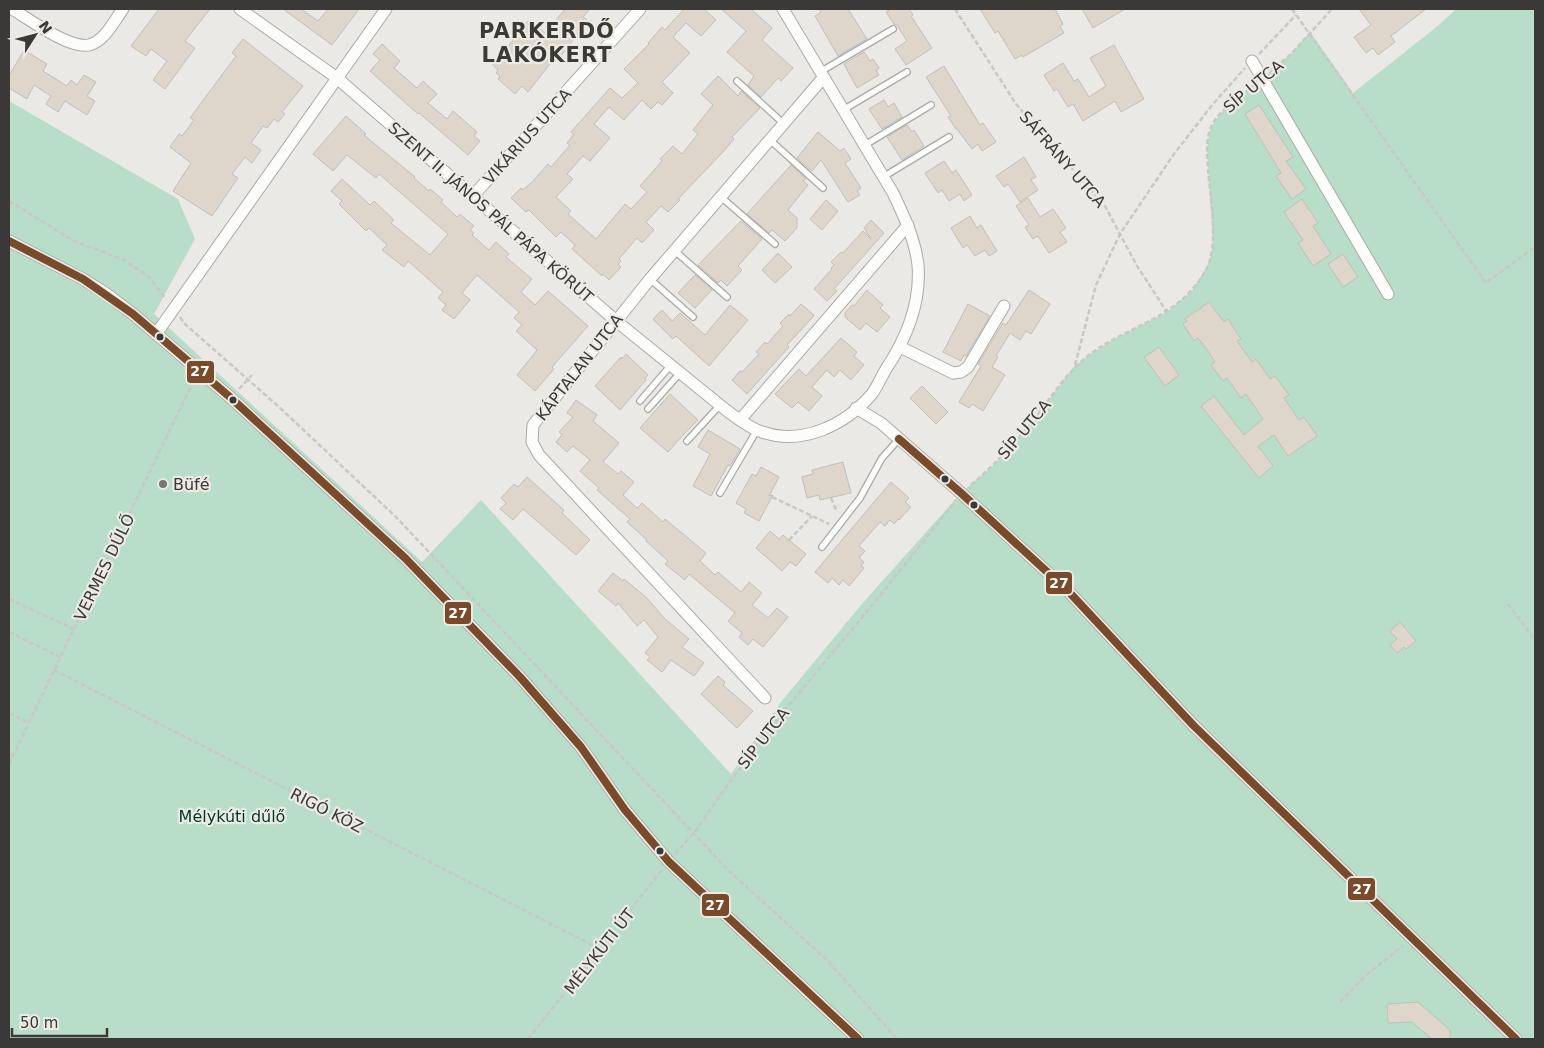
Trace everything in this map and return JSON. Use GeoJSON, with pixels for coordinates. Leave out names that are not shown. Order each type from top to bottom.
{"type":"FeatureCollection","features":[{"type":"Feature","properties":{"kind":"street"},"geometry":{"type":"LineString","coordinates":[[12,9],[67,41],[89,45],[107,32],[123,9]]}},
{"type":"Feature","properties":{"kind":"street","name":"SZENT II. JÁNOS PÁL PÁPA KÖRÚT"},"geometry":{"type":"LineString","coordinates":[[240,9],[337,78],[616,320],[720,405],[757,430],[782,436],[799,436],[816,432],[842,421],[853,414],[856,408],[871,394],[906,335],[914,310],[918,266],[908,225],[893,193],[783,9]]}},
{"type":"Feature","properties":{"kind":"street"},"geometry":{"type":"LineString","coordinates":[[156,334],[386,9]]}},
{"type":"Feature","properties":{"kind":"street","name":"VIKÁRIUS UTCA"},"geometry":{"type":"LineString","coordinates":[[473,196],[640,9]]}},
{"type":"Feature","properties":{"kind":"street"},"geometry":{"type":"LineString","coordinates":[[1252,61],[1388,294]]}},
{"type":"Feature","properties":{"kind":"street","name":"KÁPTALAN UTCA"},"geometry":{"type":"LineString","coordinates":[[765,698],[539,455],[532,442],[533,425],[616,320],[784,124],[822,75]]}},
{"type":"Feature","properties":{"kind":"street"},"geometry":{"type":"LineString","coordinates":[[740,420],[908,225]]}},
{"type":"Feature","properties":{"kind":"street"},"geometry":{"type":"LineString","coordinates":[[9,241],[83,278],[108,295],[231,398],[405,558],[520,677],[581,747],[625,810],[668,862],[858,1039]]}},
{"type":"Feature","properties":{"kind":"street"},"geometry":{"type":"LineString","coordinates":[[900,347],[953,373],[961,372],[968,367],[1004,306]]}},
{"type":"Feature","properties":{"kind":"street"},"geometry":{"type":"LineString","coordinates":[[856,408],[881,423],[1069,592],[1193,725],[1516,1039]]}},
{"type":"Feature","properties":{"kind":"lane"},"geometry":{"type":"LineString","coordinates":[[822,75],[893,29]]}},
{"type":"Feature","properties":{"kind":"lane"},"geometry":{"type":"LineString","coordinates":[[843,110],[907,72]]}},
{"type":"Feature","properties":{"kind":"lane"},"geometry":{"type":"LineString","coordinates":[[736,81],[784,124]]}},
{"type":"Feature","properties":{"kind":"lane"},"geometry":{"type":"LineString","coordinates":[[864,145],[931,105]]}},
{"type":"Feature","properties":{"kind":"lane"},"geometry":{"type":"LineString","coordinates":[[883,177],[949,137]]}},
{"type":"Feature","properties":{"kind":"lane"},"geometry":{"type":"LineString","coordinates":[[770,140],[823,188]]}},
{"type":"Feature","properties":{"kind":"lane"},"geometry":{"type":"LineString","coordinates":[[721,197],[775,244]]}},
{"type":"Feature","properties":{"kind":"lane"},"geometry":{"type":"LineString","coordinates":[[675,251],[727,298]]}},
{"type":"Feature","properties":{"kind":"lane"},"geometry":{"type":"LineString","coordinates":[[650,279],[694,317]]}},
{"type":"Feature","properties":{"kind":"lane"},"geometry":{"type":"LineString","coordinates":[[640,402],[676,369]]}},
{"type":"Feature","properties":{"kind":"lane"},"geometry":{"type":"LineString","coordinates":[[648,409],[676,369]]}},
{"type":"Feature","properties":{"kind":"lane"},"geometry":{"type":"LineString","coordinates":[[687,441],[720,405]]}},
{"type":"Feature","properties":{"kind":"lane"},"geometry":{"type":"LineString","coordinates":[[720,494],[757,430]]}},
{"type":"Feature","properties":{"kind":"lane"},"geometry":{"type":"LineString","coordinates":[[822,547],[860,498],[882,458],[899,439]]}},
{"type":"Feature","properties":{"kind":"path","name":"SÁFRÁNY UTCA"},"geometry":{"type":"LineString","coordinates":[[955,9],[1016,104],[1105,206],[1137,266],[1167,312]]}},
{"type":"Feature","properties":{"kind":"path"},"geometry":{"type":"LineString","coordinates":[[1292,9],[1486,283],[1535,247]]}},
{"type":"Feature","properties":{"kind":"path","name":"SÍP UTCA"},"geometry":{"type":"LineString","coordinates":[[668,862],[694,832],[784,711],[870,608],[961,493],[994,465],[1026,429],[1074,367],[1093,352],[1113,340],[1167,312],[1192,290],[1210,262],[1213,241],[1207,148],[1210,131],[1215,120],[1224,110],[1291,54],[1332,9]]}},
{"type":"Feature","properties":{"kind":"path"},"geometry":{"type":"LineString","coordinates":[[1074,367],[1096,285],[1120,234],[1174,154],[1212,104],[1296,15]]}},
{"type":"Feature","properties":{"kind":"path"},"geometry":{"type":"LineString","coordinates":[[9,201],[74,241],[124,260],[149,277],[186,325],[248,379],[396,517],[730,872],[828,960],[897,1039]]}},
{"type":"Feature","properties":{"kind":"path","name":"VERMES DŰLŐ"},"geometry":{"type":"LineString","coordinates":[[9,764],[199,370]]}},
{"type":"Feature","properties":{"kind":"path"},"geometry":{"type":"LineString","coordinates":[[231,398],[252,374]]}},
{"type":"Feature","properties":{"kind":"path"},"geometry":{"type":"LineString","coordinates":[[772,496],[812,516],[839,525]]}},
{"type":"Feature","properties":{"kind":"path"},"geometry":{"type":"LineString","coordinates":[[831,498],[839,525]]}},
{"type":"Feature","properties":{"kind":"path"},"geometry":{"type":"LineString","coordinates":[[789,540],[812,516]]}},
{"type":"Feature","properties":{"kind":"path"},"geometry":{"type":"LineString","coordinates":[[9,599],[74,629]]}},
{"type":"Feature","properties":{"kind":"path"},"geometry":{"type":"LineString","coordinates":[[1508,604],[1535,640]]}},
{"type":"Feature","properties":{"kind":"path"},"geometry":{"type":"LineString","coordinates":[[9,632],[60,657]]}},
{"type":"Feature","properties":{"kind":"path","name":"RIGÓ KÖZ"},"geometry":{"type":"LineString","coordinates":[[54,670],[600,949]]}},
{"type":"Feature","properties":{"kind":"path"},"geometry":{"type":"LineString","coordinates":[[9,713],[29,723]]}},
{"type":"Feature","properties":{"kind":"path","name":"MÉLYKÚTI ÚT"},"geometry":{"type":"LineString","coordinates":[[528,1039],[668,862]]}},
{"type":"Feature","properties":{"kind":"path"},"geometry":{"type":"LineString","coordinates":[[1340,1002],[1365,976],[1412,938]]}},
{"type":"Feature","properties":{"kind":"green space","name":"Mélykúti dűlő"},"geometry":{"type":"Polygon","coordinates":[[[1456,9],[1535,9],[1535,1039],[9,1039],[9,101],[178,199],[195,239],[154,314],[422,562],[481,500],[731,774],[781,702],[861,605],[961,493],[994,465],[1026,429],[1074,367],[1093,352],[1113,340],[1167,312],[1192,291],[1210,261],[1213,241],[1207,149],[1210,131],[1224,110],[1291,54],[1310,32],[1353,93],[1439,25],[1456,9]]]}},
{"type":"Feature","properties":{"kind":"building"},"geometry":{"type":"Polygon","coordinates":[[[159,9],[210,9],[185,41],[195,48],[165,89],[153,80],[167,61],[151,49],[146,56],[131,46],[159,9]]]}},
{"type":"Feature","properties":{"kind":"building"},"geometry":{"type":"Polygon","coordinates":[[[283,9],[301,9],[318,21],[328,9],[359,9],[332,45],[283,9]]]}},
{"type":"Feature","properties":{"kind":"building"},"geometry":{"type":"Polygon","coordinates":[[[565,9],[590,9],[583,17],[588,21],[556,62],[553,60],[528,92],[522,86],[515,94],[498,79],[500,76],[496,73],[498,70],[492,64],[517,36],[513,32],[519,24],[523,27],[529,20],[545,33],[565,9]]]}},
{"type":"Feature","properties":{"kind":"building"},"geometry":{"type":"Polygon","coordinates":[[[684,9],[704,9],[716,20],[701,36],[686,23],[673,37],[690,53],[662,82],[673,93],[662,105],[658,102],[651,109],[642,100],[624,120],[609,107],[594,124],[610,138],[590,161],[583,156],[567,174],[573,179],[556,197],[571,211],[568,214],[596,239],[625,204],[631,209],[647,192],[640,186],[662,161],[660,159],[673,146],[682,154],[698,134],[693,130],[713,105],[701,94],[718,76],[738,96],[741,91],[760,108],[732,137],[734,139],[668,212],[661,206],[646,222],[654,230],[642,243],[637,238],[619,259],[621,261],[618,264],[621,267],[609,280],[572,249],[575,245],[561,232],[556,237],[529,210],[526,212],[511,198],[521,188],[523,190],[531,183],[548,164],[551,167],[570,145],[567,143],[574,134],[571,132],[610,88],[622,98],[638,83],[624,69],[649,44],[662,27],[665,30],[684,9]]]}},
{"type":"Feature","properties":{"kind":"building"},"geometry":{"type":"Polygon","coordinates":[[[721,9],[751,9],[772,28],[762,40],[793,68],[781,81],[778,78],[761,97],[748,85],[754,76],[727,52],[746,31],[721,9]]]}},
{"type":"Feature","properties":{"kind":"building"},"geometry":{"type":"Polygon","coordinates":[[[819,9],[848,9],[867,39],[838,56],[815,16],[821,12],[819,9]]]}},
{"type":"Feature","properties":{"kind":"building"},"geometry":{"type":"Polygon","coordinates":[[[891,9],[909,9],[913,15],[911,16],[932,48],[906,65],[895,49],[907,41],[886,12],[891,9]]]}},
{"type":"Feature","properties":{"kind":"building"},"geometry":{"type":"Polygon","coordinates":[[[980,9],[1055,9],[1063,24],[1060,26],[1064,33],[1023,57],[1022,55],[1015,59],[998,31],[995,33],[980,9]]]}},
{"type":"Feature","properties":{"kind":"building"},"geometry":{"type":"Polygon","coordinates":[[[1082,9],[1125,9],[1093,28],[1082,9]]]}},
{"type":"Feature","properties":{"kind":"building"},"geometry":{"type":"Polygon","coordinates":[[[1359,9],[1426,9],[1391,36],[1395,42],[1378,55],[1373,48],[1366,53],[1354,37],[1371,25],[1359,9]]]}},
{"type":"Feature","properties":{"kind":"building"},"geometry":{"type":"Polygon","coordinates":[[[243,39],[303,86],[282,112],[285,114],[278,122],[274,119],[267,128],[263,126],[251,143],[261,150],[252,163],[245,157],[232,174],[238,178],[212,216],[173,191],[191,163],[170,147],[179,134],[182,136],[194,120],[190,118],[236,56],[232,53],[243,39]]]}},
{"type":"Feature","properties":{"kind":"building"},"geometry":{"type":"Polygon","coordinates":[[[382,44],[400,61],[394,68],[417,88],[423,81],[437,94],[428,103],[447,119],[453,111],[477,132],[474,136],[480,141],[468,155],[370,71],[380,60],[373,54],[382,44]]]}},
{"type":"Feature","properties":{"kind":"building"},"geometry":{"type":"Polygon","coordinates":[[[1114,45],[1144,99],[1121,112],[1115,101],[1083,121],[1073,104],[1068,107],[1057,89],[1054,91],[1044,75],[1063,63],[1074,81],[1078,79],[1089,97],[1106,86],[1090,58],[1114,45]]]}},
{"type":"Feature","properties":{"kind":"building"},"geometry":{"type":"Polygon","coordinates":[[[24,50],[47,64],[43,71],[67,86],[71,80],[77,85],[84,75],[96,82],[87,96],[95,101],[87,115],[65,101],[58,112],[46,104],[51,96],[34,85],[27,99],[9,88],[9,76],[24,50]]]}},
{"type":"Feature","properties":{"kind":"building"},"geometry":{"type":"Polygon","coordinates":[[[864,52],[870,61],[873,59],[879,68],[876,70],[879,75],[857,88],[844,64],[864,52]]]}},
{"type":"Feature","properties":{"kind":"building"},"geometry":{"type":"Polygon","coordinates":[[[944,66],[980,125],[983,123],[996,142],[982,151],[978,144],[972,149],[956,129],[948,117],[951,116],[926,77],[944,66]]]}},
{"type":"Feature","properties":{"kind":"building"},"geometry":{"type":"Polygon","coordinates":[[[884,100],[888,107],[894,103],[902,117],[882,129],[869,109],[884,100]]]}},
{"type":"Feature","properties":{"kind":"building"},"geometry":{"type":"Polygon","coordinates":[[[1259,105],[1293,157],[1286,161],[1306,189],[1292,199],[1276,176],[1281,173],[1245,114],[1259,105]]]}},
{"type":"Feature","properties":{"kind":"building"},"geometry":{"type":"Polygon","coordinates":[[[346,116],[366,134],[364,135],[429,191],[430,189],[443,200],[441,202],[457,217],[460,214],[474,226],[470,230],[474,233],[472,235],[489,250],[496,242],[509,254],[506,257],[532,279],[521,292],[535,305],[548,291],[588,326],[552,367],[554,369],[535,391],[517,375],[537,350],[516,331],[522,325],[514,318],[519,312],[477,275],[462,293],[470,300],[454,319],[442,310],[446,305],[438,298],[443,292],[408,261],[404,267],[382,250],[387,245],[369,228],[366,231],[339,204],[342,201],[331,191],[342,179],[370,205],[374,201],[394,220],[391,223],[430,255],[448,234],[379,174],[376,178],[347,155],[333,171],[313,154],[346,116]]]}},
{"type":"Feature","properties":{"kind":"building"},"geometry":{"type":"Polygon","coordinates":[[[907,125],[912,132],[914,130],[924,146],[902,160],[887,137],[907,125]]]}},
{"type":"Feature","properties":{"kind":"building"},"geometry":{"type":"Polygon","coordinates":[[[818,132],[840,151],[844,148],[851,159],[845,163],[861,188],[857,191],[860,195],[848,202],[821,160],[812,171],[797,158],[818,132]]]}},
{"type":"Feature","properties":{"kind":"building"},"geometry":{"type":"Polygon","coordinates":[[[1024,157],[1036,177],[1031,180],[1038,190],[1020,202],[1008,184],[1004,187],[996,176],[1024,157]]]}},
{"type":"Feature","properties":{"kind":"building"},"geometry":{"type":"Polygon","coordinates":[[[944,161],[952,173],[956,170],[972,195],[964,201],[960,194],[949,201],[942,190],[938,193],[925,173],[944,161]]]}},
{"type":"Feature","properties":{"kind":"building"},"geometry":{"type":"Polygon","coordinates":[[[791,165],[806,179],[803,181],[808,185],[788,210],[797,218],[797,228],[785,241],[772,230],[769,233],[747,214],[791,165]]]}},
{"type":"Feature","properties":{"kind":"building"},"geometry":{"type":"Polygon","coordinates":[[[1028,198],[1040,217],[1053,209],[1066,228],[1060,232],[1067,242],[1049,253],[1038,236],[1033,239],[1025,227],[1029,225],[1016,206],[1028,198]]]}},
{"type":"Feature","properties":{"kind":"building"},"geometry":{"type":"Polygon","coordinates":[[[1302,199],[1318,223],[1313,226],[1331,254],[1313,266],[1298,243],[1303,240],[1284,212],[1302,199]]]}},
{"type":"Feature","properties":{"kind":"building"},"geometry":{"type":"Polygon","coordinates":[[[826,200],[838,211],[822,230],[810,219],[826,200]]]}},
{"type":"Feature","properties":{"kind":"building"},"geometry":{"type":"Polygon","coordinates":[[[970,216],[977,228],[981,225],[997,251],[989,256],[985,250],[975,256],[967,245],[963,248],[951,228],[970,216]]]}},
{"type":"Feature","properties":{"kind":"building"},"geometry":{"type":"Polygon","coordinates":[[[871,220],[884,233],[834,289],[837,291],[827,301],[814,289],[832,269],[834,265],[831,262],[841,252],[843,253],[863,231],[871,239],[864,228],[871,220]]]}},
{"type":"Feature","properties":{"kind":"building"},"geometry":{"type":"Polygon","coordinates":[[[741,221],[762,239],[738,266],[742,270],[727,286],[721,280],[718,283],[698,265],[741,221]]]}},
{"type":"Feature","properties":{"kind":"building"},"geometry":{"type":"Polygon","coordinates":[[[778,253],[792,267],[775,283],[762,270],[778,253]]]}},
{"type":"Feature","properties":{"kind":"building"},"geometry":{"type":"Polygon","coordinates":[[[1343,254],[1358,277],[1343,287],[1328,264],[1343,254]]]}},
{"type":"Feature","properties":{"kind":"building"},"geometry":{"type":"Polygon","coordinates":[[[695,275],[712,290],[695,308],[678,293],[695,275]]]}},
{"type":"Feature","properties":{"kind":"building"},"geometry":{"type":"Polygon","coordinates":[[[867,290],[883,305],[880,308],[890,317],[877,332],[866,323],[860,330],[845,317],[845,313],[852,305],[854,306],[867,290]]]}},
{"type":"Feature","properties":{"kind":"building"},"geometry":{"type":"Polygon","coordinates":[[[1029,290],[1050,304],[1031,334],[1026,331],[1020,340],[1010,333],[996,356],[998,357],[992,367],[1005,375],[983,411],[972,404],[969,408],[959,402],[981,366],[978,364],[1003,323],[1006,325],[1029,290]]]}},
{"type":"Feature","properties":{"kind":"building"},"geometry":{"type":"Polygon","coordinates":[[[1209,302],[1224,322],[1228,319],[1241,339],[1237,341],[1252,362],[1256,359],[1270,379],[1275,376],[1289,395],[1284,398],[1299,420],[1304,417],[1317,436],[1288,456],[1274,435],[1258,446],[1273,466],[1259,478],[1201,406],[1214,396],[1244,435],[1263,419],[1246,394],[1241,398],[1227,378],[1223,381],[1211,365],[1215,362],[1208,351],[1198,338],[1194,341],[1183,324],[1187,321],[1185,319],[1209,302]]]}},
{"type":"Feature","properties":{"kind":"building"},"geometry":{"type":"Polygon","coordinates":[[[801,304],[814,315],[787,345],[789,347],[747,394],[732,380],[759,354],[756,352],[765,342],[767,344],[783,326],[780,323],[789,314],[790,316],[801,304]]]}},
{"type":"Feature","properties":{"kind":"building"},"geometry":{"type":"Polygon","coordinates":[[[968,304],[990,316],[961,361],[943,352],[968,304]]]}},
{"type":"Feature","properties":{"kind":"building"},"geometry":{"type":"Polygon","coordinates":[[[730,305],[748,320],[709,366],[676,336],[673,339],[653,319],[662,310],[672,321],[680,313],[705,335],[730,305]]]}},
{"type":"Feature","properties":{"kind":"building"},"geometry":{"type":"Polygon","coordinates":[[[841,338],[857,352],[854,356],[864,365],[851,380],[840,370],[834,377],[827,370],[812,387],[822,396],[809,411],[798,402],[792,408],[775,394],[799,369],[806,376],[841,338]]]}},
{"type":"Feature","properties":{"kind":"building"},"geometry":{"type":"Polygon","coordinates":[[[1159,347],[1179,375],[1165,386],[1144,357],[1159,347]]]}},
{"type":"Feature","properties":{"kind":"building"},"geometry":{"type":"Polygon","coordinates":[[[626,354],[648,375],[645,378],[646,380],[620,410],[595,386],[621,357],[622,359],[626,354]]]}},
{"type":"Feature","properties":{"kind":"building"},"geometry":{"type":"Polygon","coordinates":[[[922,386],[948,412],[936,424],[910,398],[922,386]]]}},
{"type":"Feature","properties":{"kind":"building"},"geometry":{"type":"Polygon","coordinates":[[[670,394],[698,420],[668,452],[640,428],[670,394]]]}},
{"type":"Feature","properties":{"kind":"building"},"geometry":{"type":"Polygon","coordinates":[[[576,400],[597,415],[593,421],[619,443],[603,462],[618,474],[621,471],[634,482],[623,495],[637,508],[642,503],[663,522],[665,519],[706,553],[700,561],[715,575],[718,572],[741,592],[749,582],[762,593],[752,605],[768,618],[777,608],[788,617],[763,647],[753,639],[748,645],[739,637],[742,633],[728,621],[735,613],[689,574],[685,580],[665,564],[668,561],[627,522],[630,519],[597,490],[599,488],[580,471],[590,460],[573,446],[567,452],[556,442],[562,435],[559,432],[573,417],[567,413],[576,400]]]}},
{"type":"Feature","properties":{"kind":"building"},"geometry":{"type":"Polygon","coordinates":[[[708,430],[740,449],[730,466],[728,465],[711,496],[693,486],[710,454],[698,447],[708,430]]]}},
{"type":"Feature","properties":{"kind":"building"},"geometry":{"type":"Polygon","coordinates":[[[843,462],[851,493],[820,500],[819,495],[807,498],[802,477],[813,474],[812,470],[843,462]]]}},
{"type":"Feature","properties":{"kind":"building"},"geometry":{"type":"Polygon","coordinates":[[[761,467],[779,477],[769,496],[773,495],[759,521],[744,513],[746,509],[736,503],[752,474],[756,476],[761,467]]]}},
{"type":"Feature","properties":{"kind":"building"},"geometry":{"type":"Polygon","coordinates":[[[527,477],[564,510],[562,513],[590,540],[576,555],[523,509],[513,520],[500,509],[506,503],[501,498],[514,484],[518,487],[527,477]]]}},
{"type":"Feature","properties":{"kind":"building"},"geometry":{"type":"Polygon","coordinates":[[[891,482],[909,498],[905,502],[911,507],[894,524],[890,520],[885,526],[880,522],[859,546],[865,551],[859,558],[864,562],[861,566],[864,568],[849,586],[843,580],[839,585],[832,578],[828,583],[815,572],[891,482]]]}},
{"type":"Feature","properties":{"kind":"building"},"geometry":{"type":"Polygon","coordinates":[[[770,531],[779,539],[783,535],[806,554],[796,566],[790,562],[782,571],[756,548],[770,531]]]}},
{"type":"Feature","properties":{"kind":"building"},"geometry":{"type":"Polygon","coordinates":[[[613,573],[623,581],[624,579],[647,598],[664,618],[689,639],[682,647],[704,663],[694,676],[671,660],[662,672],[647,660],[650,657],[645,653],[658,637],[644,620],[637,626],[618,603],[616,606],[598,591],[613,573]]]}},
{"type":"Feature","properties":{"kind":"building"},"geometry":{"type":"Polygon","coordinates":[[[1400,622],[1416,641],[1397,653],[1390,645],[1397,639],[1390,631],[1400,622]]]}},
{"type":"Feature","properties":{"kind":"building"},"geometry":{"type":"Polygon","coordinates":[[[718,676],[725,682],[723,685],[753,711],[737,728],[701,694],[718,676]]]}},
{"type":"Feature","properties":{"kind":"building"},"geometry":{"type":"Polygon","coordinates":[[[1418,1002],[1450,1030],[1450,1039],[1432,1039],[1412,1022],[1388,1023],[1387,1004],[1418,1002]]]}},
{"type":"Feature","properties":{"kind":"transit line","name":"27"},"geometry":{"type":"LineString","coordinates":[[9,241],[83,279],[133,314],[231,398],[405,558],[520,677],[581,747],[625,810],[669,862],[858,1039]]}},
{"type":"Feature","properties":{"kind":"transit line","name":"27"},"geometry":{"type":"LineString","coordinates":[[899,439],[1069,592],[1193,725],[1516,1039]]}},
{"type":"Feature","properties":{"kind":"place","name":"Büfé"},"geometry":{"type":"Point","coordinates":[163,484]}},
{"type":"Feature","properties":{"kind":"district","name":"PARKERDŐ LAKÓKERT"},"geometry":{"type":"Point","coordinates":[547,43]}}]}
